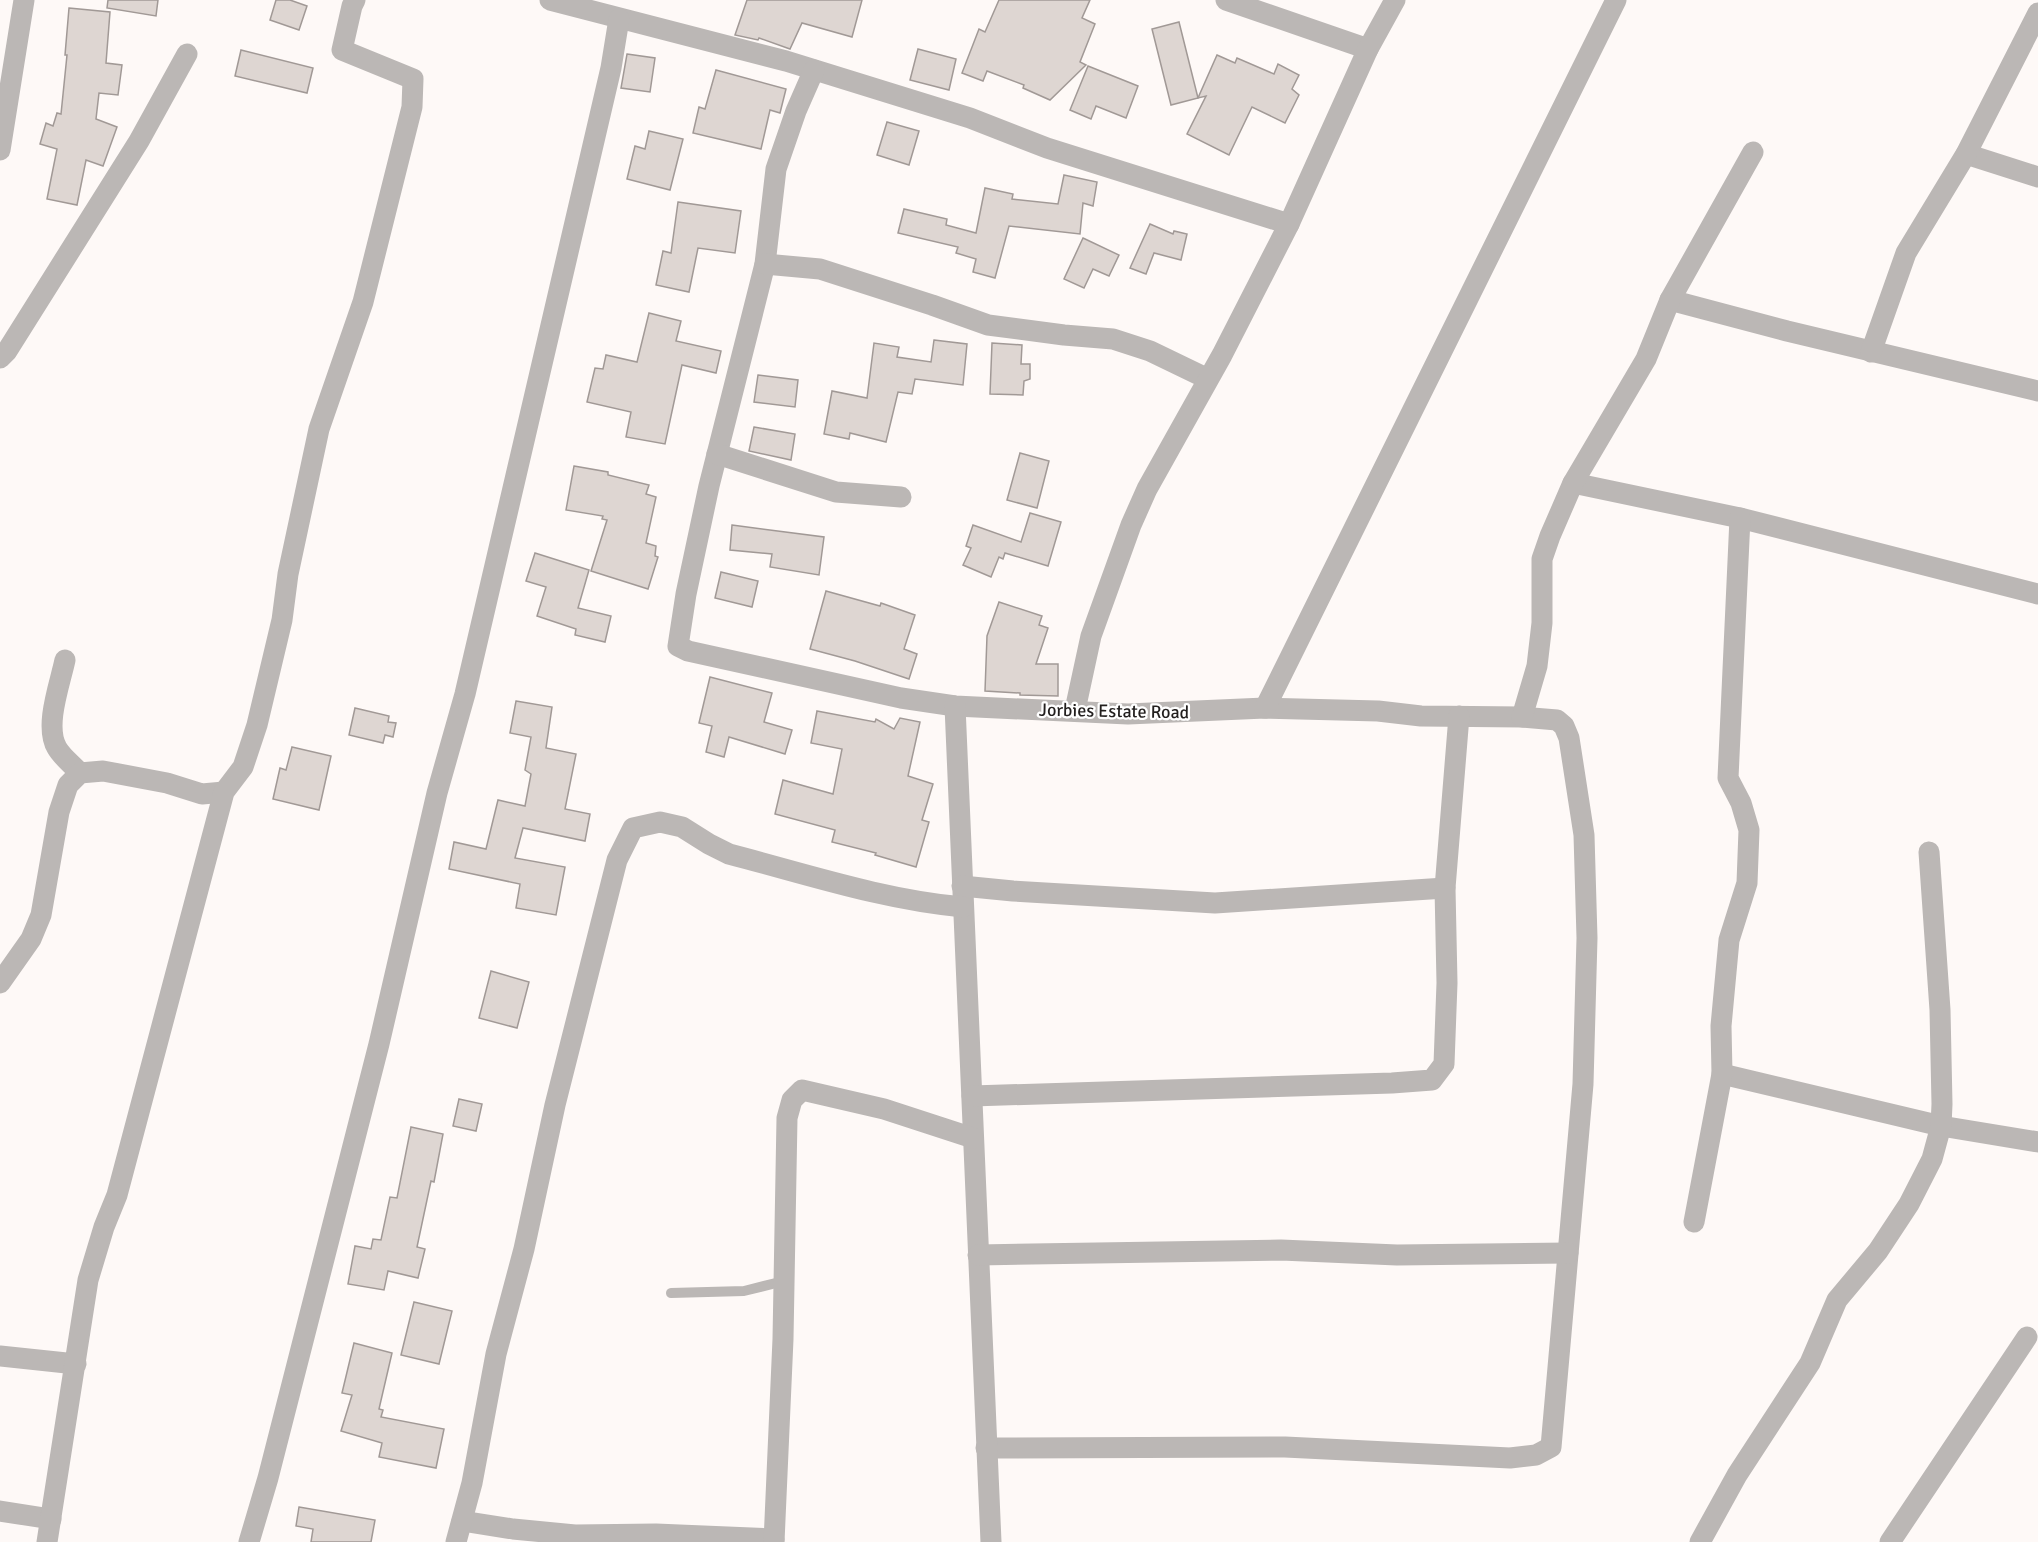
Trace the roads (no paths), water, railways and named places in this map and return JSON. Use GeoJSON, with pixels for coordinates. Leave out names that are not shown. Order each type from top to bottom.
{"type":"FeatureCollection","features":[{"type":"Feature","properties":{"kind":"street"},"geometry":{"type":"LineString","coordinates":[[2,136],[24,0]]}},
{"type":"Feature","properties":{"kind":"street"},"geometry":{"type":"LineString","coordinates":[[47,1542],[88,1280],[104,1227],[117,1195],[224,792],[243,766],[257,724],[282,620],[292,553],[319,429],[363,302],[412,107],[413,80],[342,50],[355,0]]}},
{"type":"Feature","properties":{"kind":"street"},"geometry":{"type":"LineString","coordinates":[[550,0],[786,61],[970,118],[1047,148],[1289,224]]}},
{"type":"Feature","properties":{"kind":"street"},"geometry":{"type":"LineString","coordinates":[[1226,0],[1368,49]]}},
{"type":"Feature","properties":{"kind":"street"},"geometry":{"type":"LineString","coordinates":[[1075,710],[1090,636],[1131,525],[1147,489],[1222,355],[1289,224],[1368,49],[1395,0]]}},
{"type":"Feature","properties":{"kind":"street"},"geometry":{"type":"LineString","coordinates":[[1265,708],[1616,0]]}},
{"type":"Feature","properties":{"kind":"street"},"geometry":{"type":"LineString","coordinates":[[1871,352],[1906,253],[1966,154],[2038,13]]}},
{"type":"Feature","properties":{"kind":"street"},"geometry":{"type":"LineString","coordinates":[[249,1542],[268,1478],[379,1044],[419,868],[465,694],[611,68],[619,19]]}},
{"type":"Feature","properties":{"kind":"street"},"geometry":{"type":"LineString","coordinates":[[0,358],[7,351],[139,141],[187,54]]}},
{"type":"Feature","properties":{"kind":"street"},"geometry":{"type":"LineString","coordinates":[[814,70],[796,111],[776,169],[765,264],[717,454],[836,492],[901,497]]}},
{"type":"Feature","properties":{"kind":"street"},"geometry":{"type":"LineString","coordinates":[[1522,717],[1537,666],[1542,623],[1542,559],[1573,483],[1646,359],[1670,300],[1753,152]]}},
{"type":"Feature","properties":{"kind":"street"},"geometry":{"type":"LineString","coordinates":[[1966,154],[2038,177]]}},
{"type":"Feature","properties":{"kind":"street"},"geometry":{"type":"LineString","coordinates":[[765,264],[820,270],[988,325],[1113,339],[1150,351],[1208,379]]}},
{"type":"Feature","properties":{"kind":"street"},"geometry":{"type":"LineString","coordinates":[[1670,300],[1871,352],[2038,391]]}},
{"type":"Feature","properties":{"kind":"street","name":"Jorbies Estate Road"},"geometry":{"type":"LineString","coordinates":[[717,454],[686,594],[678,646],[688,651],[890,695],[955,706],[1128,714],[1265,708],[1378,711],[1420,716],[1522,717],[1557,720],[1564,726],[1569,738],[1584,836],[1587,938],[1583,1084],[1568,1253]]}},
{"type":"Feature","properties":{"kind":"street"},"geometry":{"type":"LineString","coordinates":[[1573,483],[1740,518],[2038,594]]}},
{"type":"Feature","properties":{"kind":"street"},"geometry":{"type":"LineString","coordinates":[[1694,1222],[1722,1074],[1721,1026],[1729,940],[1747,883],[1749,830],[1741,803],[1728,778],[1740,518]]}},
{"type":"Feature","properties":{"kind":"street"},"geometry":{"type":"LineString","coordinates":[[65,660],[52,717],[51,735],[57,749],[80,773]]}},
{"type":"Feature","properties":{"kind":"street"},"geometry":{"type":"LineString","coordinates":[[955,706],[991,1542]]}},
{"type":"Feature","properties":{"kind":"street"},"geometry":{"type":"LineString","coordinates":[[972,1096],[1432,1080],[1444,1064],[1447,983],[1445,888],[1459,716]]}},
{"type":"Feature","properties":{"kind":"street"},"geometry":{"type":"LineString","coordinates":[[0,983],[31,939],[41,915],[59,812],[68,785],[80,773],[103,771],[167,783],[202,794],[224,792]]}},
{"type":"Feature","properties":{"kind":"street"},"geometry":{"type":"LineString","coordinates":[[456,1542],[472,1483],[496,1354],[524,1248],[555,1105],[616,860],[633,828],[660,822],[671,824],[682,827],[729,854],[894,896],[963,908]]}},
{"type":"Feature","properties":{"kind":"street"},"geometry":{"type":"LineString","coordinates":[[1700,1542],[1737,1475],[1810,1363],[1837,1300],[1878,1251],[1909,1204],[1932,1159],[1941,1126],[1942,1104],[1940,1010],[1929,852]]}},
{"type":"Feature","properties":{"kind":"street"},"geometry":{"type":"LineString","coordinates":[[963,886],[1215,903],[1445,888]]}},
{"type":"Feature","properties":{"kind":"street"},"geometry":{"type":"LineString","coordinates":[[1722,1074],[1941,1126],[2038,1142]]}},
{"type":"Feature","properties":{"kind":"street"},"geometry":{"type":"LineString","coordinates":[[462,1521],[513,1530],[575,1535],[656,1534],[774,1540],[784,1281],[787,1118],[792,1100],[802,1090],[884,1109],[973,1138]]}},
{"type":"Feature","properties":{"kind":"street"},"geometry":{"type":"LineString","coordinates":[[978,1255],[1281,1250],[1397,1255],[1568,1253],[1551,1446],[1536,1455],[1510,1458],[1285,1447],[986,1448]]}},
{"type":"Feature","properties":{"kind":"street"},"geometry":{"type":"LineString","coordinates":[[1890,1542],[2027,1337]]}},
{"type":"Feature","properties":{"kind":"street"},"geometry":{"type":"LineString","coordinates":[[0,1356],[76,1364]]}},
{"type":"Feature","properties":{"kind":"street"},"geometry":{"type":"LineString","coordinates":[[0,1511],[51,1519]]}},
{"type":"Feature","properties":{"kind":"lane"},"geometry":{"type":"LineString","coordinates":[[671,1293],[744,1291],[784,1281]]}}]}
